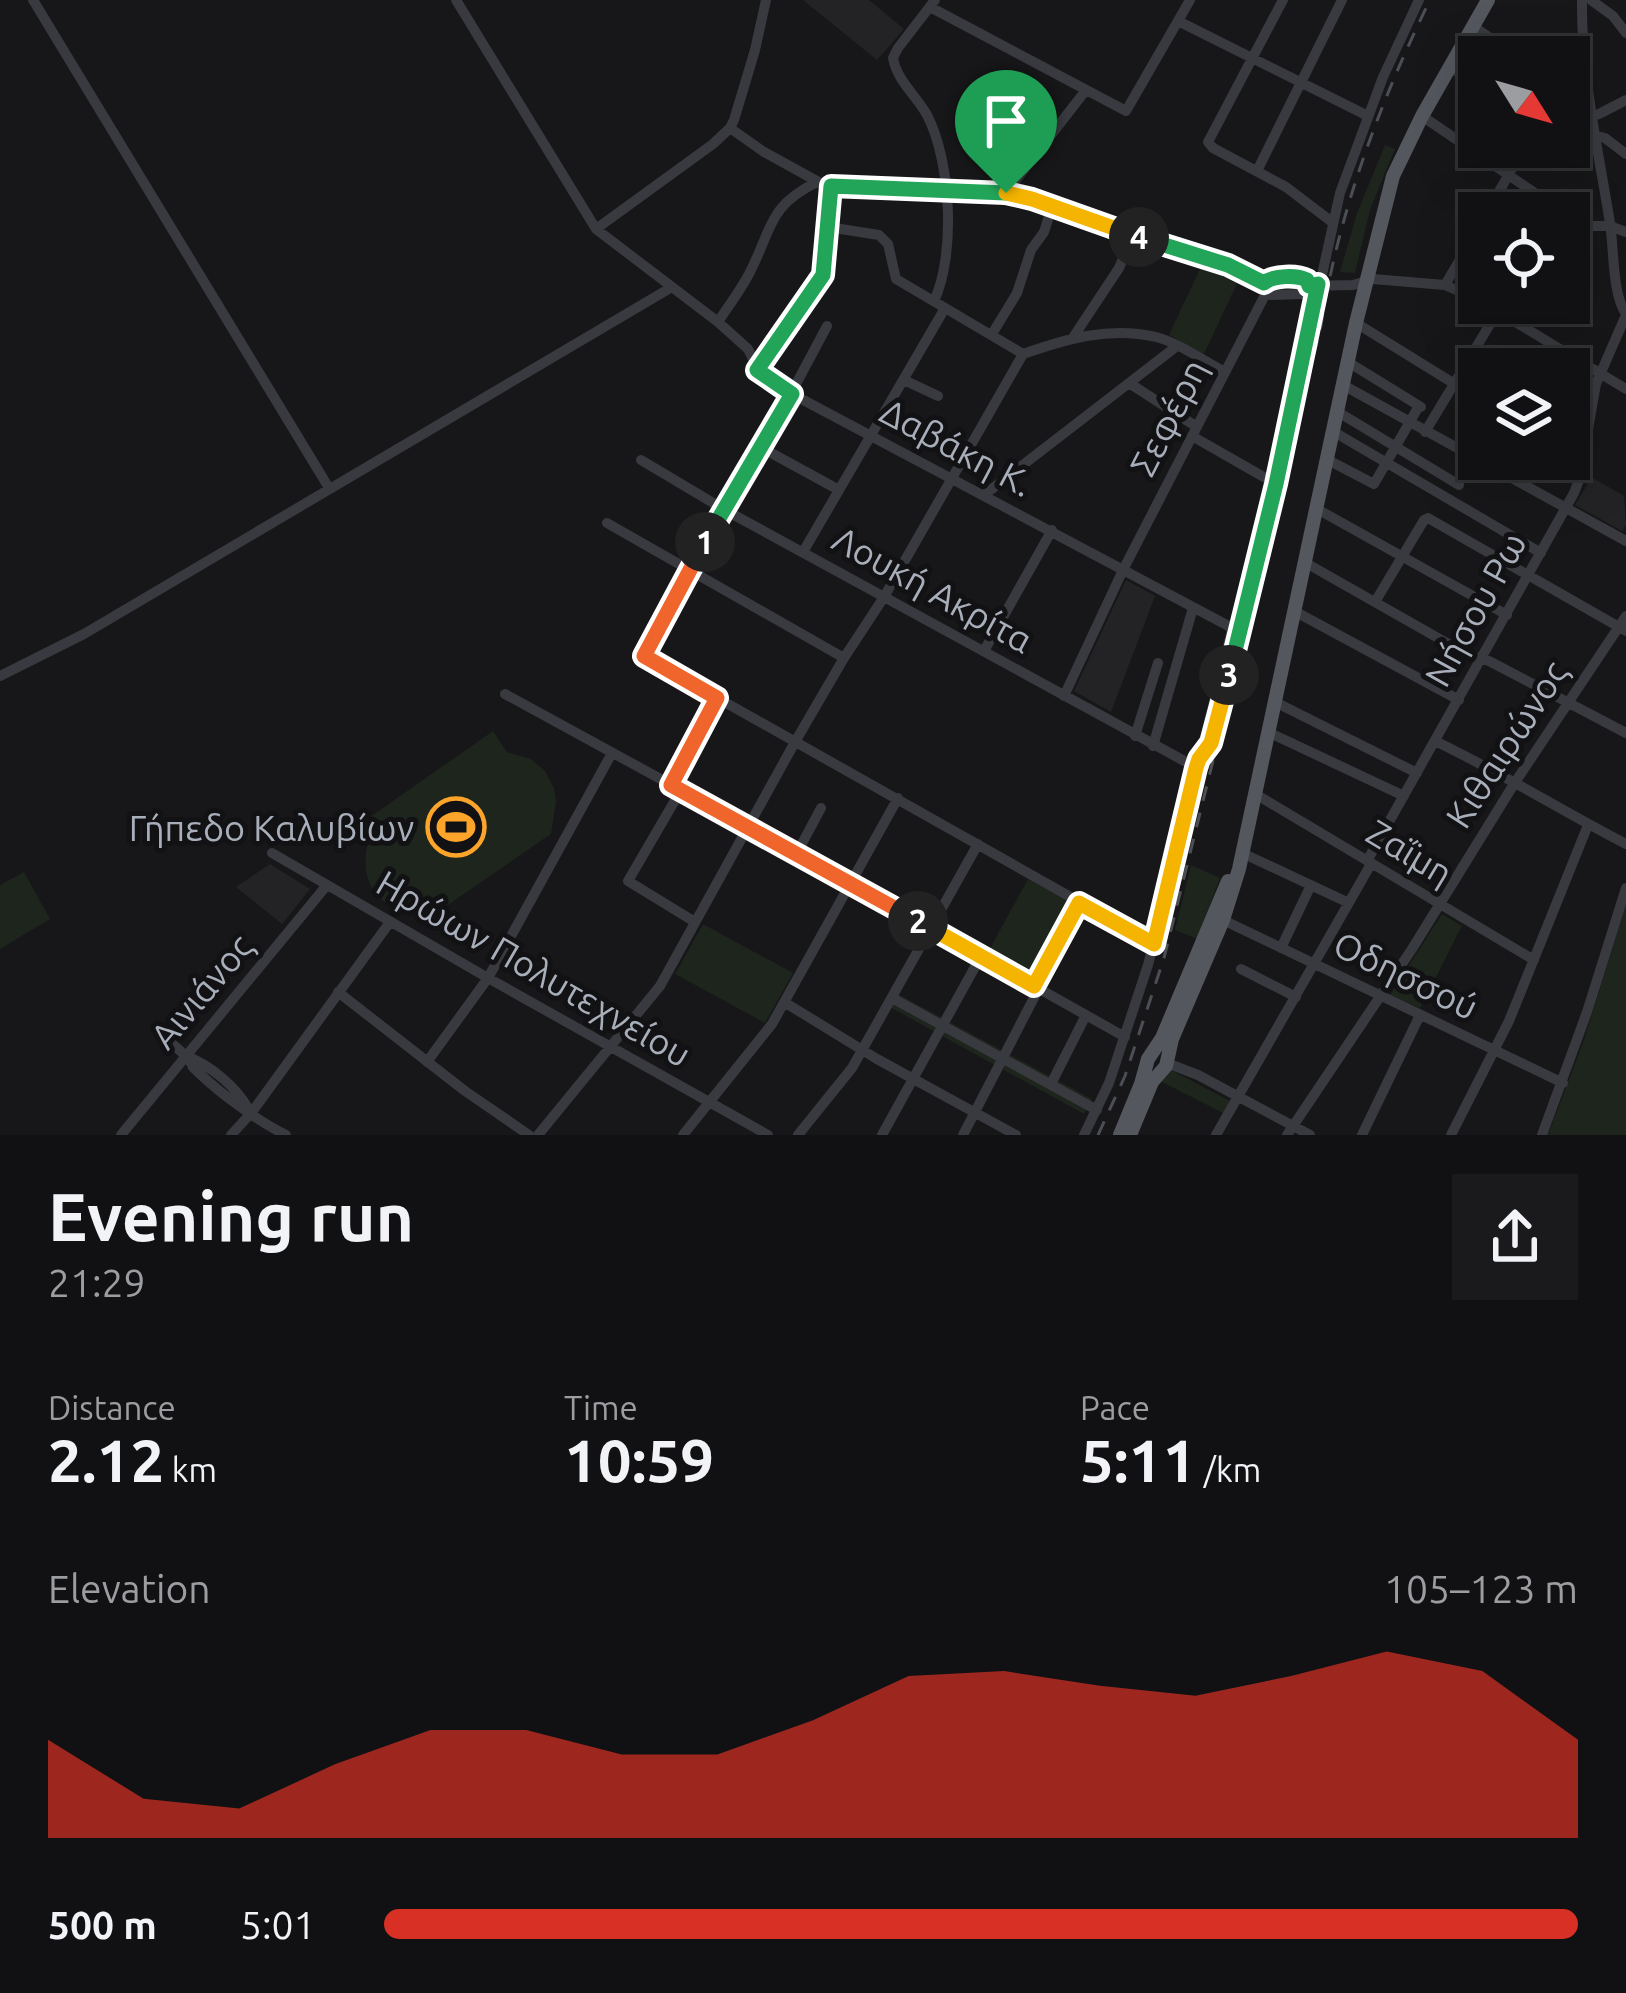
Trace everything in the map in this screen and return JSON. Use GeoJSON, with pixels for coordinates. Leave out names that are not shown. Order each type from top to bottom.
{"type":"FeatureCollection","features":[{"type":"Feature","properties":{"kind":"main road"},"geometry":{"type":"LineString","coordinates":[[1120,1135],[1142,1084],[1172,1039],[1235,886],[1356,323],[1393,176],[1488,0]]}},
{"type":"Feature","properties":{"kind":"main road"},"geometry":{"type":"LineString","coordinates":[[1130,1135],[1151,1084],[1162,1038],[1242,853]]}},
{"type":"Feature","properties":{"kind":"street"},"geometry":{"type":"LineString","coordinates":[[33,0],[329,488]]}},
{"type":"Feature","properties":{"kind":"street"},"geometry":{"type":"LineString","coordinates":[[456,0],[596,229],[730,128],[766,0]]}},
{"type":"Feature","properties":{"kind":"street"},"geometry":{"type":"LineString","coordinates":[[802,552],[904,380],[939,304],[947,250],[942,158],[929,119],[901,80],[893,58],[898,48],[932,3],[1126,110],[1190,0]]}},
{"type":"Feature","properties":{"kind":"street"},"geometry":{"type":"LineString","coordinates":[[1283,0],[1208,140],[1213,148],[1286,187],[1332,222]]}},
{"type":"Feature","properties":{"kind":"street"},"geometry":{"type":"LineString","coordinates":[[1257,171],[1342,0]]}},
{"type":"Feature","properties":{"kind":"street"},"geometry":{"type":"LineString","coordinates":[[1084,1135],[1125,1037],[1154,944],[1198,763],[1276,484],[1314,285],[1332,222],[1368,116],[1416,0]]}},
{"type":"Feature","properties":{"kind":"street"},"geometry":{"type":"LineString","coordinates":[[1582,0],[1584,36]]}},
{"type":"Feature","properties":{"kind":"street"},"geometry":{"type":"LineString","coordinates":[[1592,0],[1626,33]]}},
{"type":"Feature","properties":{"kind":"street"},"geometry":{"type":"LineString","coordinates":[[1178,21],[1368,116]]}},
{"type":"Feature","properties":{"kind":"street"},"geometry":{"type":"LineString","coordinates":[[1473,26],[1488,36]]}},
{"type":"Feature","properties":{"kind":"street"},"geometry":{"type":"LineString","coordinates":[[1450,67],[1458,72]]}},
{"type":"Feature","properties":{"kind":"street"},"geometry":{"type":"LineString","coordinates":[[1006,193],[1087,90]]}},
{"type":"Feature","properties":{"kind":"street"},"geometry":{"type":"LineString","coordinates":[[1590,117],[1626,100]]}},
{"type":"Feature","properties":{"kind":"street"},"geometry":{"type":"LineString","coordinates":[[1422,116],[1533,192]]}},
{"type":"Feature","properties":{"kind":"street"},"geometry":{"type":"LineString","coordinates":[[1590,125],[1626,315]]}},
{"type":"Feature","properties":{"kind":"street"},"geometry":{"type":"LineString","coordinates":[[730,128],[817,182],[1006,193],[1228,265],[1265,288],[1303,294],[1314,285],[1366,281],[1445,285],[1458,291]]}},
{"type":"Feature","properties":{"kind":"street"},"geometry":{"type":"LineString","coordinates":[[1594,135],[1626,154]]}},
{"type":"Feature","properties":{"kind":"street"},"geometry":{"type":"LineString","coordinates":[[1499,192],[1512,168]]}},
{"type":"Feature","properties":{"kind":"street"},"geometry":{"type":"LineString","coordinates":[[718,322],[786,200],[817,182]]}},
{"type":"Feature","properties":{"kind":"street"},"geometry":{"type":"LineString","coordinates":[[757,370],[823,275],[831,186]]}},
{"type":"Feature","properties":{"kind":"street"},"geometry":{"type":"LineString","coordinates":[[992,334],[1017,293],[1052,206]]}},
{"type":"Feature","properties":{"kind":"street"},"geometry":{"type":"LineString","coordinates":[[828,226],[879,235],[888,244],[896,279],[1023,354]]}},
{"type":"Feature","properties":{"kind":"street"},"geometry":{"type":"LineString","coordinates":[[1590,226],[1626,232]]}},
{"type":"Feature","properties":{"kind":"street","name":"Δαβάκη Κ."},"geometry":{"type":"LineString","coordinates":[[596,229],[718,322],[748,349],[757,370],[792,394],[1235,631]]}},
{"type":"Feature","properties":{"kind":"street"},"geometry":{"type":"LineString","coordinates":[[1074,337],[1119,268],[1133,235]]}},
{"type":"Feature","properties":{"kind":"street"},"geometry":{"type":"LineString","coordinates":[[1445,285],[1458,263]]}},
{"type":"Feature","properties":{"kind":"street"},"geometry":{"type":"LineString","coordinates":[[0,676],[84,634],[672,287]]}},
{"type":"Feature","properties":{"kind":"street","name":"Σεφέρη"},"geometry":{"type":"LineString","coordinates":[[1064,696],[1265,288]]}},
{"type":"Feature","properties":{"kind":"street","name":"Νήσου Ρω"},"geometry":{"type":"LineString","coordinates":[[1590,416],[1600,372],[1626,315]]}},
{"type":"Feature","properties":{"kind":"street"},"geometry":{"type":"LineString","coordinates":[[1356,323],[1458,386]]}},
{"type":"Feature","properties":{"kind":"street"},"geometry":{"type":"LineString","coordinates":[[1520,324],[1626,389]]}},
{"type":"Feature","properties":{"kind":"street"},"geometry":{"type":"LineString","coordinates":[[827,326],[644,656],[1154,944]]}},
{"type":"Feature","properties":{"kind":"street"},"geometry":{"type":"LineString","coordinates":[[338,992],[427,1062],[534,1135],[660,986],[795,742],[1023,354],[1092,334],[1143,336],[1159,338],[1225,372]]}},
{"type":"Feature","properties":{"kind":"street"},"geometry":{"type":"LineString","coordinates":[[984,495],[1177,346]]}},
{"type":"Feature","properties":{"kind":"street"},"geometry":{"type":"LineString","coordinates":[[1348,362],[1434,415]]}},
{"type":"Feature","properties":{"kind":"street"},"geometry":{"type":"LineString","coordinates":[[1425,432],[1458,374]]}},
{"type":"Feature","properties":{"kind":"street"},"geometry":{"type":"LineString","coordinates":[[904,380],[938,396]]}},
{"type":"Feature","properties":{"kind":"street"},"geometry":{"type":"LineString","coordinates":[[1129,383],[1276,484]]}},
{"type":"Feature","properties":{"kind":"street"},"geometry":{"type":"LineString","coordinates":[[1343,385],[1626,542]]}},
{"type":"Feature","properties":{"kind":"street"},"geometry":{"type":"LineString","coordinates":[[1328,460],[1372,484],[1419,406]]}},
{"type":"Feature","properties":{"kind":"street"},"geometry":{"type":"LineString","coordinates":[[1338,412],[1459,485]]}},
{"type":"Feature","properties":{"kind":"street"},"geometry":{"type":"LineString","coordinates":[[1334,432],[1541,553]]}},
{"type":"Feature","properties":{"kind":"street"},"geometry":{"type":"LineString","coordinates":[[762,448],[839,490]]}},
{"type":"Feature","properties":{"kind":"street","name":"Λουκή Ακρίτα"},"geometry":{"type":"LineString","coordinates":[[641,460],[1153,746],[1198,763]]}},
{"type":"Feature","properties":{"kind":"street","name":"Νήσου Ρω"},"geometry":{"type":"LineString","coordinates":[[1216,1135],[1349,903],[1578,480]]}},
{"type":"Feature","properties":{"kind":"street"},"geometry":{"type":"LineString","coordinates":[[1318,508],[1507,615]]}},
{"type":"Feature","properties":{"kind":"street"},"geometry":{"type":"LineString","coordinates":[[1375,602],[1429,518],[1624,625]]}},
{"type":"Feature","properties":{"kind":"street"},"geometry":{"type":"LineString","coordinates":[[607,523],[844,658]]}},
{"type":"Feature","properties":{"kind":"street"},"geometry":{"type":"LineString","coordinates":[[984,651],[1052,530]]}},
{"type":"Feature","properties":{"kind":"street"},"geometry":{"type":"LineString","coordinates":[[1306,563],[1468,655],[1626,733]]}},
{"type":"Feature","properties":{"kind":"street"},"geometry":{"type":"LineString","coordinates":[[1153,746],[1193,608]]}},
{"type":"Feature","properties":{"kind":"street"},"geometry":{"type":"LineString","coordinates":[[1296,612],[1459,700]]}},
{"type":"Feature","properties":{"kind":"street","name":"Κιθαιρώνος"},"geometry":{"type":"LineString","coordinates":[[1290,1130],[1440,905],[1514,784],[1624,625]]}},
{"type":"Feature","properties":{"kind":"street"},"geometry":{"type":"LineString","coordinates":[[1135,736],[1158,663]]}},
{"type":"Feature","properties":{"kind":"street"},"geometry":{"type":"LineString","coordinates":[[506,694],[1125,1037]]}},
{"type":"Feature","properties":{"kind":"street"},"geometry":{"type":"LineString","coordinates":[[695,922],[628,881],[717,698]]}},
{"type":"Feature","properties":{"kind":"street"},"geometry":{"type":"LineString","coordinates":[[1277,703],[1417,773]]}},
{"type":"Feature","properties":{"kind":"street"},"geometry":{"type":"LineString","coordinates":[[1270,733],[1404,796]]}},
{"type":"Feature","properties":{"kind":"street"},"geometry":{"type":"LineString","coordinates":[[1436,740],[1626,844]]}},
{"type":"Feature","properties":{"kind":"street"},"geometry":{"type":"LineString","coordinates":[[427,1062],[488,978],[612,753]]}},
{"type":"Feature","properties":{"kind":"street","name":"Ζαΐμη"},"geometry":{"type":"LineString","coordinates":[[1257,796],[1534,960]]}},
{"type":"Feature","properties":{"kind":"street"},"geometry":{"type":"LineString","coordinates":[[683,1135],[766,1032],[898,798]]}},
{"type":"Feature","properties":{"kind":"street"},"geometry":{"type":"LineString","coordinates":[[796,854],[821,808]]}},
{"type":"Feature","properties":{"kind":"street"},"geometry":{"type":"LineString","coordinates":[[1451,1135],[1495,1051],[1588,825]]}},
{"type":"Feature","properties":{"kind":"street"},"geometry":{"type":"LineString","coordinates":[[798,1135],[844,1080],[978,844]]}},
{"type":"Feature","properties":{"kind":"street","name":"Ηρώων Πολυτεχνείου"},"geometry":{"type":"LineString","coordinates":[[272,853],[768,1135]]}},
{"type":"Feature","properties":{"kind":"street"},"geometry":{"type":"LineString","coordinates":[[1242,853],[1349,903]]}},
{"type":"Feature","properties":{"kind":"street","name":"Αινιάνος"},"geometry":{"type":"LineString","coordinates":[[121,1135],[327,885]]}},
{"type":"Feature","properties":{"kind":"street"},"geometry":{"type":"LineString","coordinates":[[1281,948],[1311,885]]}},
{"type":"Feature","properties":{"kind":"street"},"geometry":{"type":"LineString","coordinates":[[1542,1135],[1626,888]]}},
{"type":"Feature","properties":{"kind":"street"},"geometry":{"type":"LineString","coordinates":[[963,1135],[1079,903]]}},
{"type":"Feature","properties":{"kind":"street","name":"Οδησσού"},"geometry":{"type":"LineString","coordinates":[[1222,920],[1563,1083]]}},
{"type":"Feature","properties":{"kind":"street"},"geometry":{"type":"LineString","coordinates":[[231,1135],[390,922]]}},
{"type":"Feature","properties":{"kind":"street"},"geometry":{"type":"LineString","coordinates":[[882,1135],[981,956]]}},
{"type":"Feature","properties":{"kind":"street"},"geometry":{"type":"LineString","coordinates":[[1241,969],[1296,997]]}},
{"type":"Feature","properties":{"kind":"street"},"geometry":{"type":"LineString","coordinates":[[892,998],[1097,1110]]}},
{"type":"Feature","properties":{"kind":"street"},"geometry":{"type":"LineString","coordinates":[[784,1001],[1016,1135]]}},
{"type":"Feature","properties":{"kind":"street"},"geometry":{"type":"LineString","coordinates":[[1051,1084],[1086,1015]]}},
{"type":"Feature","properties":{"kind":"street"},"geometry":{"type":"LineString","coordinates":[[1362,1135],[1420,1015]]}},
{"type":"Feature","properties":{"kind":"street"},"geometry":{"type":"LineString","coordinates":[[158,1032],[242,1096],[270,1132],[286,1135]]}},
{"type":"Feature","properties":{"kind":"street"},"geometry":{"type":"LineString","coordinates":[[1158,1062],[1181,1068],[1290,1130],[1310,1135]]}},
{"type":"Feature","properties":{"kind":"shaded area"},"geometry":{"type":"Polygon","coordinates":[[[803,0],[869,0],[904,29],[877,60],[803,0]]]}},
{"type":"Feature","properties":{"kind":"shaded area"},"geometry":{"type":"Polygon","coordinates":[[[1385,145],[1395,149],[1370,210],[1355,273],[1340,272],[1357,213],[1385,145]]]}},
{"type":"Feature","properties":{"kind":"shaded area"},"geometry":{"type":"Polygon","coordinates":[[[1205,258],[1241,275],[1204,354],[1169,335],[1205,258]]]}},
{"type":"Feature","properties":{"kind":"shaded area"},"geometry":{"type":"Polygon","coordinates":[[[1590,476],[1624,496],[1626,525],[1622,531],[1575,505],[1590,476]]]}},
{"type":"Feature","properties":{"kind":"shaded area"},"geometry":{"type":"Polygon","coordinates":[[[1126,580],[1155,596],[1111,712],[1074,691],[1126,580]]]}},
{"type":"Feature","properties":{"kind":"shaded area","name":"Γήπεδο Καλυβίων"},"geometry":{"type":"Polygon","coordinates":[[[493,731],[507,752],[531,759],[545,771],[556,802],[551,834],[420,924],[372,888],[366,866],[369,838],[360,824],[493,731]]]}},
{"type":"Feature","properties":{"kind":"shaded area"},"geometry":{"type":"Polygon","coordinates":[[[270,864],[310,889],[282,924],[236,887],[270,864]]]}},
{"type":"Feature","properties":{"kind":"shaded area"},"geometry":{"type":"Polygon","coordinates":[[[1191,865],[1220,878],[1197,939],[1175,930],[1191,865]]]}},
{"type":"Feature","properties":{"kind":"shaded area"},"geometry":{"type":"Polygon","coordinates":[[[24,872],[50,919],[0,949],[0,885],[24,872]]]}},
{"type":"Feature","properties":{"kind":"shaded area"},"geometry":{"type":"Polygon","coordinates":[[[1028,879],[1073,903],[1033,977],[988,952],[1028,879]]]}},
{"type":"Feature","properties":{"kind":"shaded area"},"geometry":{"type":"Polygon","coordinates":[[[1626,905],[1626,1135],[1548,1135],[1584,1040],[1626,905]]]}},
{"type":"Feature","properties":{"kind":"shaded area"},"geometry":{"type":"Polygon","coordinates":[[[1442,914],[1462,926],[1420,1008],[1390,995],[1442,914]]]}},
{"type":"Feature","properties":{"kind":"shaded area"},"geometry":{"type":"Polygon","coordinates":[[[703,924],[793,973],[765,1023],[675,974],[703,924]]]}},
{"type":"Feature","properties":{"kind":"shaded area"},"geometry":{"type":"Polygon","coordinates":[[[896,993],[1092,1099],[1084,1114],[888,1006],[896,993]]]}},
{"type":"Feature","properties":{"kind":"shaded area"},"geometry":{"type":"Polygon","coordinates":[[[1171,1070],[1232,1102],[1225,1114],[1160,1081],[1171,1070]]]}},
{"type":"Feature","properties":{"kind":"railway"},"geometry":{"type":"LineString","coordinates":[[1098,1135],[1125,1076],[1164,958],[1350,200],[1378,118],[1430,0]]}},
{"type":"Feature","properties":{"kind":"place","name":"Γήπεδο Καλυβίων"},"geometry":{"type":"Point","coordinates":[456,827]}},
{"type":"Feature","properties":{"kind":"route"},"geometry":{"type":"LineString","coordinates":[[831,186],[1006,193],[1201,255],[1264,283],[1271,278],[1300,277],[1309,286],[1318,284],[1238,640],[1211,743],[1196,768],[1154,944],[1079,903],[1034,986],[671,785],[717,698],[644,656],[792,394],[757,370],[823,275],[831,186]]}}]}
